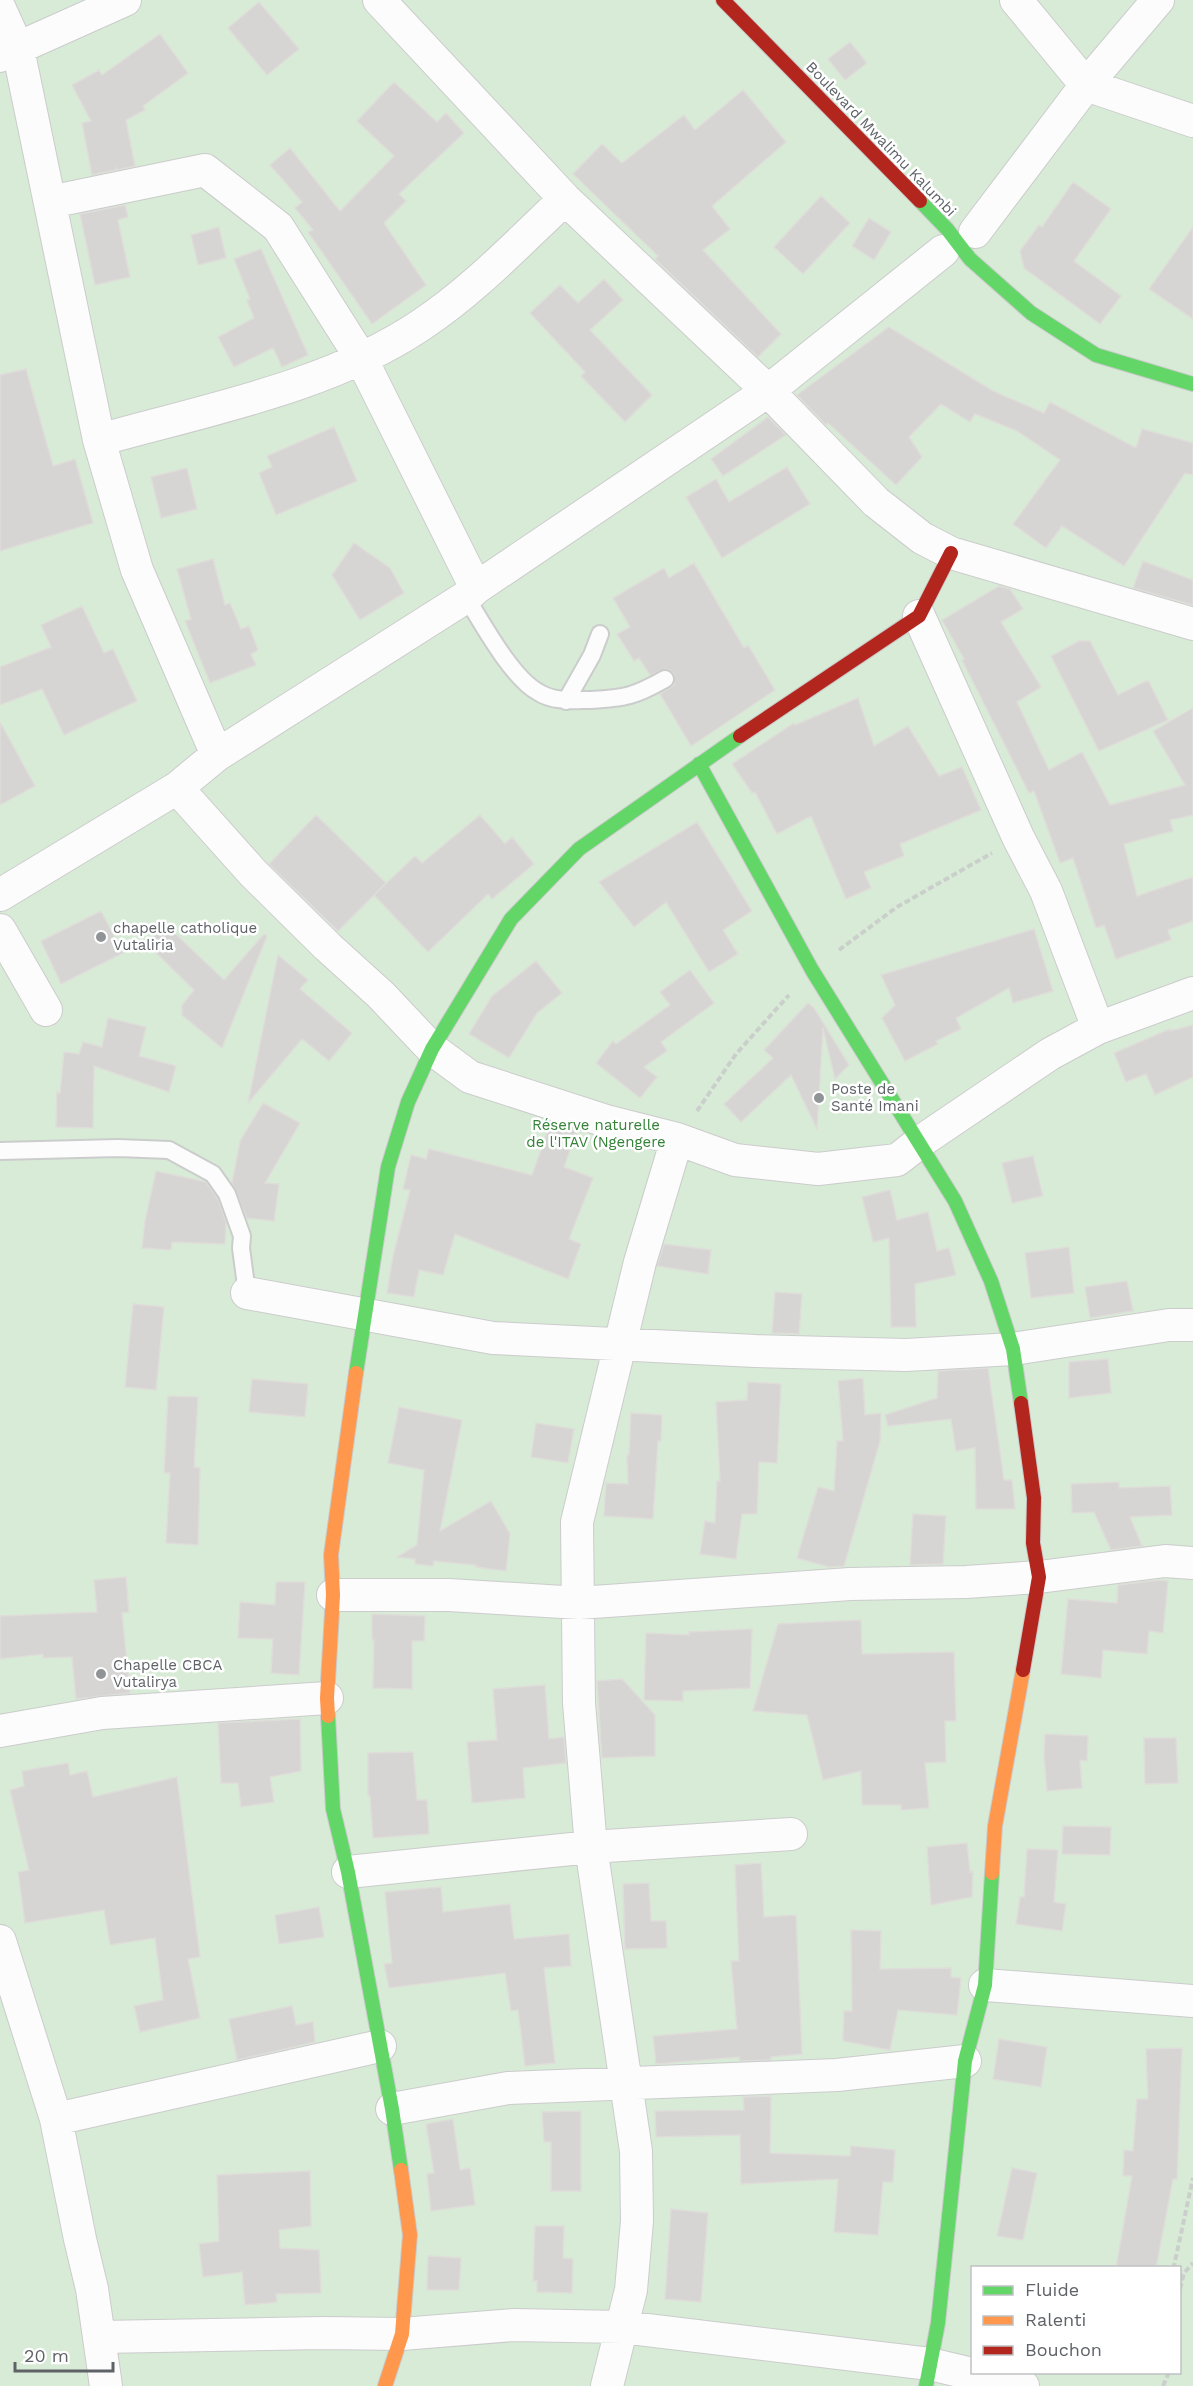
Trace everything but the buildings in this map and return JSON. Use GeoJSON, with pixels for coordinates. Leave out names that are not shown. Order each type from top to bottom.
{"type":"FeatureCollection","features":[{"type":"Feature","properties":{"kind":"street"},"geometry":{"type":"LineString","coordinates":[[9,53],[124,0]]}},
{"type":"Feature","properties":{"kind":"street"},"geometry":{"type":"LineString","coordinates":[[379,0],[565,199],[768,391],[876,502],[922,538],[951,553],[1193,624]]}},
{"type":"Feature","properties":{"kind":"street","name":"Boulevard Mwalimu Kalumbi"},"geometry":{"type":"LineString","coordinates":[[723,0],[958,243],[1031,313],[1096,355],[1193,384]]}},
{"type":"Feature","properties":{"kind":"street"},"geometry":{"type":"LineString","coordinates":[[1016,0],[1086,85],[1193,120]]}},
{"type":"Feature","properties":{"kind":"street"},"geometry":{"type":"LineString","coordinates":[[0,895],[177,788],[217,755],[471,592],[768,391],[958,243],[1158,0]]}},
{"type":"Feature","properties":{"kind":"street"},"geometry":{"type":"LineString","coordinates":[[0,9],[9,53],[50,202],[99,440],[137,570],[217,755]]}},
{"type":"Feature","properties":{"kind":"street"},"geometry":{"type":"LineString","coordinates":[[50,202],[205,170],[278,227],[361,358],[471,592]]}},
{"type":"Feature","properties":{"kind":"street"},"geometry":{"type":"LineString","coordinates":[[99,440],[294,386],[361,358],[420,326],[475,285],[565,199]]}},
{"type":"Feature","properties":{"kind":"street"},"geometry":{"type":"LineString","coordinates":[[386,2386],[402,2334],[410,2235],[392,2109],[348,1872],[333,1809],[327,1698],[333,1596],[332,1555],[364,1314],[388,1167],[408,1102],[432,1050],[512,919],[579,849],[699,764],[919,615],[951,553]]}},
{"type":"Feature","properties":{"kind":"street"},"geometry":{"type":"LineString","coordinates":[[919,615],[1018,837],[1046,891],[1098,1028]]}},
{"type":"Feature","properties":{"kind":"street"},"geometry":{"type":"LineString","coordinates":[[699,764],[812,970],[955,1202],[991,1281],[1013,1349],[1034,1498],[1034,1543],[1039,1577],[994,1826],[985,1985],[965,2061],[938,2323],[928,2375]]}},
{"type":"Feature","properties":{"kind":"street"},"geometry":{"type":"LineString","coordinates":[[177,788],[254,873],[328,947],[381,995],[432,1050],[470,1077],[606,1121],[677,1139],[735,1160],[818,1169],[897,1160],[1050,1054],[1098,1028],[1193,993]]}},
{"type":"Feature","properties":{"kind":"street"},"geometry":{"type":"LineString","coordinates":[[0,930],[46,1010]]}},
{"type":"Feature","properties":{"kind":"street"},"geometry":{"type":"LineString","coordinates":[[607,2386],[631,2290],[637,2221],[636,2151],[591,1847],[579,1703],[577,1522],[640,1262],[677,1139]]}},
{"type":"Feature","properties":{"kind":"street"},"geometry":{"type":"LineString","coordinates":[[247,1293],[494,1338],[754,1351],[906,1354],[1013,1349],[1169,1325],[1193,1325]]}},
{"type":"Feature","properties":{"kind":"street"},"geometry":{"type":"LineString","coordinates":[[333,1596],[449,1595],[579,1603],[850,1584],[966,1582],[1039,1577],[1165,1561],[1193,1563]]}},
{"type":"Feature","properties":{"kind":"street"},"geometry":{"type":"LineString","coordinates":[[0,1731],[102,1713],[327,1698]]}},
{"type":"Feature","properties":{"kind":"street"},"geometry":{"type":"LineString","coordinates":[[348,1872],[591,1847],[791,1834]]}},
{"type":"Feature","properties":{"kind":"street"},"geometry":{"type":"LineString","coordinates":[[0,1941],[56,2119],[92,2289],[106,2386]]}},
{"type":"Feature","properties":{"kind":"street"},"geometry":{"type":"LineString","coordinates":[[985,1985],[1193,2001]]}},
{"type":"Feature","properties":{"kind":"street"},"geometry":{"type":"LineString","coordinates":[[56,2119],[380,2046]]}},
{"type":"Feature","properties":{"kind":"street"},"geometry":{"type":"LineString","coordinates":[[392,2109],[508,2088],[837,2075],[965,2061]]}},
{"type":"Feature","properties":{"kind":"street"},"geometry":{"type":"LineString","coordinates":[[100,2337],[322,2332],[402,2334],[514,2325],[622,2327],[928,2375],[1023,2386]]}},
{"type":"Feature","properties":{"kind":"lane"},"geometry":{"type":"LineString","coordinates":[[471,592],[496,643],[522,678],[538,693],[566,701],[617,698],[638,694],[665,679]]}},
{"type":"Feature","properties":{"kind":"lane"},"geometry":{"type":"LineString","coordinates":[[566,701],[600,634]]}},
{"type":"Feature","properties":{"kind":"lane"},"geometry":{"type":"LineString","coordinates":[[0,1151],[40,1152],[118,1148],[169,1150],[213,1174],[227,1194],[242,1236],[241,1248],[247,1293]]}},
{"type":"Feature","properties":{"kind":"path"},"geometry":{"type":"LineString","coordinates":[[1174,2266],[1193,2178]]}},
{"type":"Feature","properties":{"kind":"path"},"geometry":{"type":"LineString","coordinates":[[1181,2283],[1184,2273],[1193,2263]]}},
{"type":"Feature","properties":{"kind":"green space","name":"Réserve naturelle de l'ITAV (Ngengere"},"geometry":{"type":"Polygon","coordinates":[[[0,0],[1193,0],[1193,2386],[0,2386],[0,0]]]}},
{"type":"Feature","properties":{"kind":"traffic: fast"},"geometry":{"type":"LineString","coordinates":[[920,201],[947,229],[970,259],[1031,313],[1096,355],[1193,384]]}},
{"type":"Feature","properties":{"kind":"traffic: fast"},"geometry":{"type":"LineString","coordinates":[[356,1373],[388,1167],[408,1102],[432,1049],[511,919],[579,849],[740,736]]}},
{"type":"Feature","properties":{"kind":"traffic: fast"},"geometry":{"type":"LineString","coordinates":[[699,764],[812,970],[955,1201],[991,1281],[1013,1349],[1021,1403]]}},
{"type":"Feature","properties":{"kind":"traffic: fast"},"geometry":{"type":"LineString","coordinates":[[328,1716],[333,1809],[348,1872],[392,2109],[401,2170]]}},
{"type":"Feature","properties":{"kind":"traffic: fast"},"geometry":{"type":"LineString","coordinates":[[926,2386],[938,2323],[965,2061],[985,1985],[992,1873]]}},
{"type":"Feature","properties":{"kind":"traffic: slow"},"geometry":{"type":"LineString","coordinates":[[328,1716],[333,1595],[331,1555],[356,1373]]}},
{"type":"Feature","properties":{"kind":"traffic: slow"},"geometry":{"type":"LineString","coordinates":[[992,1873],[995,1826],[1023,1670]]}},
{"type":"Feature","properties":{"kind":"traffic: slow"},"geometry":{"type":"LineString","coordinates":[[385,2386],[402,2334],[410,2235],[401,2170]]}},
{"type":"Feature","properties":{"kind":"traffic: jam"},"geometry":{"type":"LineString","coordinates":[[723,0],[920,201]]}},
{"type":"Feature","properties":{"kind":"traffic: jam"},"geometry":{"type":"LineString","coordinates":[[740,736],[919,616],[951,553]]}},
{"type":"Feature","properties":{"kind":"traffic: jam"},"geometry":{"type":"LineString","coordinates":[[1021,1403],[1034,1498],[1033,1543],[1039,1577],[1023,1670]]}},
{"type":"Feature","properties":{"kind":"place","name":"chapelle catholique Vutaliria"},"geometry":{"type":"Point","coordinates":[101,937]}},
{"type":"Feature","properties":{"kind":"place","name":"Poste de Santé Imani"},"geometry":{"type":"Point","coordinates":[819,1098]}},
{"type":"Feature","properties":{"kind":"place","name":"Chapelle CBCA Vutalirya"},"geometry":{"type":"Point","coordinates":[101,1674]}}]}
